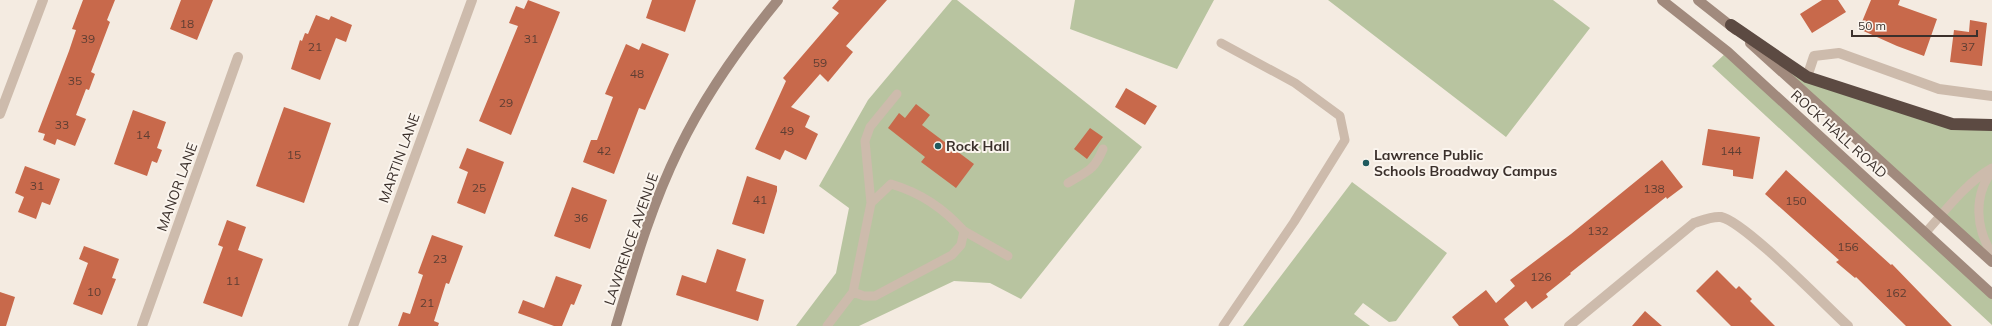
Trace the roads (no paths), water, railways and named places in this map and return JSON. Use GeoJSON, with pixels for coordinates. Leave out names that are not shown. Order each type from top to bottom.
{"type":"FeatureCollection","features":[{"type":"Feature","properties":{"kind":"highway"},"geometry":{"type":"LineString","coordinates":[[1730,25],[1807,76],[1952,124],[1992,125]]}},
{"type":"Feature","properties":{"kind":"main road","name":"LAWRENCE AVENUE"},"geometry":{"type":"LineString","coordinates":[[616,326],[642,240],[679,148],[711,91],[748,36],[778,0]]}},
{"type":"Feature","properties":{"kind":"main road","name":"ROCK HALL ROAD"},"geometry":{"type":"LineString","coordinates":[[1662,0],[1728,52],[1992,294]]}},
{"type":"Feature","properties":{"kind":"main road","name":"ROCK HALL ROAD"},"geometry":{"type":"LineString","coordinates":[[1698,0],[1730,25],[1992,262]]}},
{"type":"Feature","properties":{"kind":"street"},"geometry":{"type":"LineString","coordinates":[[0,114],[42,0]]}},
{"type":"Feature","properties":{"kind":"street","name":"MARTIN LANE"},"geometry":{"type":"LineString","coordinates":[[353,326],[472,0]]}},
{"type":"Feature","properties":{"kind":"street","name":"ROCK HALL ROAD"},"geometry":{"type":"LineString","coordinates":[[1807,76],[1814,56],[1839,53],[1939,89],[1992,96]]}},
{"type":"Feature","properties":{"kind":"street","name":"MANOR LANE"},"geometry":{"type":"LineString","coordinates":[[142,326],[238,57]]}},
{"type":"Feature","properties":{"kind":"street"},"geometry":{"type":"LineString","coordinates":[[1569,326],[1694,223],[1712,217],[1721,217],[1734,223],[1760,244],[1848,326]]}},
{"type":"Feature","properties":{"kind":"lane"},"geometry":{"type":"LineString","coordinates":[[1221,43],[1295,83],[1340,116],[1345,140],[1294,222],[1223,326]]}},
{"type":"Feature","properties":{"kind":"lane"},"geometry":{"type":"LineString","coordinates":[[827,326],[853,292],[871,203],[865,141],[870,127],[897,94]]}},
{"type":"Feature","properties":{"kind":"lane"},"geometry":{"type":"LineString","coordinates":[[1068,183],[1091,170],[1098,163],[1103,149]]}},
{"type":"Feature","properties":{"kind":"lane"},"geometry":{"type":"LineString","coordinates":[[1926,232],[1983,173],[1992,170]]}},
{"type":"Feature","properties":{"kind":"lane"},"geometry":{"type":"LineString","coordinates":[[1992,170],[1982,187],[1978,212],[1984,242],[1992,254]]}},
{"type":"Feature","properties":{"kind":"lane"},"geometry":{"type":"LineString","coordinates":[[871,203],[891,184],[911,190],[930,201],[950,216],[964,231],[1008,256]]}},
{"type":"Feature","properties":{"kind":"lane"},"geometry":{"type":"LineString","coordinates":[[853,292],[864,296],[875,296],[945,259],[952,255],[961,244],[964,231]]}},
{"type":"Feature","properties":{"kind":"place","name":"Rock Hall"},"geometry":{"type":"Point","coordinates":[938,146]}},
{"type":"Feature","properties":{"kind":"place","name":"Lawrence Public Schools Broadway Campus"},"geometry":{"type":"Point","coordinates":[1366,163]}}]}
